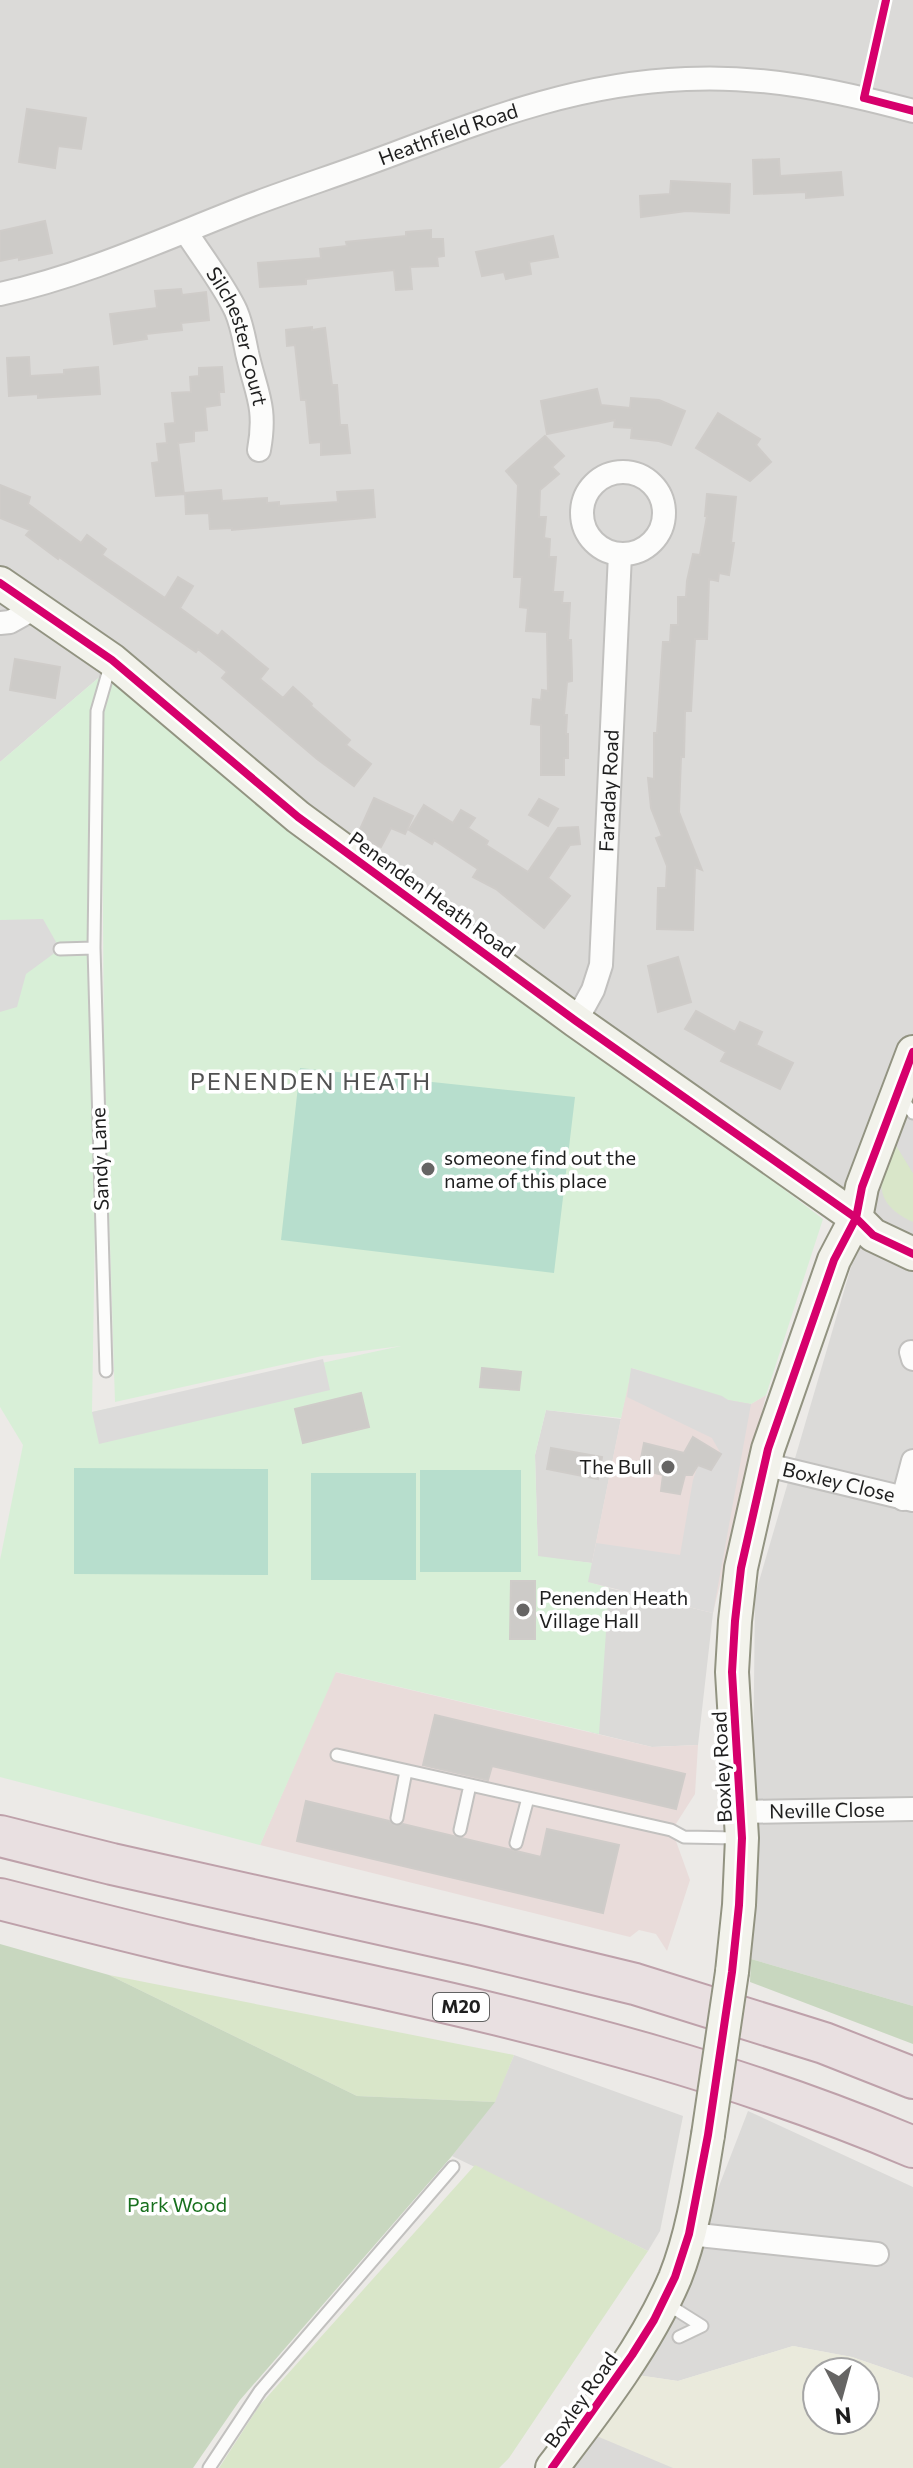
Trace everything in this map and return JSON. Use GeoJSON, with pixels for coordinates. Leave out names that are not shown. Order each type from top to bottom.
{"type":"FeatureCollection","features":[{"type":"Feature","properties":{"kind":"highway"},"geometry":{"type":"LineString","coordinates":[[0,1836],[635,1984],[810,2038],[913,2078]]}},
{"type":"Feature","properties":{"kind":"highway","name":"M20"},"geometry":{"type":"LineString","coordinates":[[0,1899],[176,1943],[393,1990],[617,2047],[793,2101],[913,2147]]}},
{"type":"Feature","properties":{"kind":"street","name":"Heathfield Road"},"geometry":{"type":"LineString","coordinates":[[0,294],[64,277],[250,205],[483,121],[557,97],[596,89],[687,79],[784,83],[913,111]]}},
{"type":"Feature","properties":{"kind":"street","name":"Silchester Court"},"geometry":{"type":"LineString","coordinates":[[186,232],[226,293],[244,332],[263,420],[259,450]]}},
{"type":"Feature","properties":{"kind":"street","name":"Faraday Road"},"geometry":{"type":"LineString","coordinates":[[576,1021],[593,990],[601,965],[620,554]]}},
{"type":"Feature","properties":{"kind":"street","name":"Penenden Heath Road"},"geometry":{"type":"LineString","coordinates":[[0,583],[112,660],[298,817],[576,1021],[856,1218],[873,1235],[913,1254]]}},
{"type":"Feature","properties":{"kind":"street"},"geometry":{"type":"LineString","coordinates":[[0,623],[10,622],[37,607]]}},
{"type":"Feature","properties":{"kind":"street","name":"Boxley Road"},"geometry":{"type":"LineString","coordinates":[[552,2468],[632,2355],[675,2277],[689,2234],[708,2135],[739,1905],[742,1825],[732,1672],[741,1568],[763,1464],[834,1260],[856,1218],[862,1187],[904,1106],[913,1052]]}},
{"type":"Feature","properties":{"kind":"street"},"geometry":{"type":"LineString","coordinates":[[908,1499],[913,1461]]}},
{"type":"Feature","properties":{"kind":"street","name":"Boxley Close"},"geometry":{"type":"LineString","coordinates":[[763,1464],[908,1499]]}},
{"type":"Feature","properties":{"kind":"street","name":"Neville Close"},"geometry":{"type":"LineString","coordinates":[[742,1825],[913,1809]]}},
{"type":"Feature","properties":{"kind":"street"},"geometry":{"type":"LineString","coordinates":[[689,2234],[877,2254]]}},
{"type":"Feature","properties":{"kind":"lane","name":"Sandy Lane"},"geometry":{"type":"LineString","coordinates":[[106,1371],[94,948],[97,711],[112,660]]}},
{"type":"Feature","properties":{"kind":"lane"},"geometry":{"type":"LineString","coordinates":[[60,949],[94,948]]}},
{"type":"Feature","properties":{"kind":"lane"},"geometry":{"type":"LineString","coordinates":[[337,1755],[671,1830],[684,1837],[742,1825]]}},
{"type":"Feature","properties":{"kind":"lane"},"geometry":{"type":"LineString","coordinates":[[397,1818],[406,1771]]}},
{"type":"Feature","properties":{"kind":"lane"},"geometry":{"type":"LineString","coordinates":[[460,1830],[470,1785]]}},
{"type":"Feature","properties":{"kind":"lane"},"geometry":{"type":"LineString","coordinates":[[516,1843],[528,1798]]}},
{"type":"Feature","properties":{"kind":"lane"},"geometry":{"type":"LineString","coordinates":[[209,2468],[260,2391],[453,2167]]}},
{"type":"Feature","properties":{"kind":"lane"},"geometry":{"type":"LineString","coordinates":[[663,2301],[702,2326],[679,2337]]}},
{"type":"Feature","properties":{"kind":"shaded area"},"geometry":{"type":"Polygon","coordinates":[[[0,0],[913,0],[913,2006],[751,1959],[755,1595],[861,1233],[103,674],[0,762],[0,0]]]}},
{"type":"Feature","properties":{"kind":"shaded area"},"geometry":{"type":"Polygon","coordinates":[[[43,919],[60,949],[26,974],[17,1007],[0,1012],[0,920],[43,919]]]}},
{"type":"Feature","properties":{"kind":"shaded area"},"geometry":{"type":"Polygon","coordinates":[[[905,1103],[913,1106],[913,1173],[891,1137],[905,1103]]]}},
{"type":"Feature","properties":{"kind":"shaded area"},"geometry":{"type":"Polygon","coordinates":[[[323,1359],[330,1390],[99,1444],[92,1412],[323,1359]]]}},
{"type":"Feature","properties":{"kind":"shaded area"},"geometry":{"type":"Polygon","coordinates":[[[631,1368],[751,1404],[766,1395],[713,1613],[588,1582],[631,1368]]]}},
{"type":"Feature","properties":{"kind":"shaded area"},"geometry":{"type":"Polygon","coordinates":[[[631,1368],[728,1400],[751,1404],[713,1613],[588,1582],[596,1543],[680,1555],[698,1465],[711,1470],[721,1454],[712,1438],[627,1397],[631,1368]]]}},
{"type":"Feature","properties":{"kind":"shaded area"},"geometry":{"type":"Polygon","coordinates":[[[546,1410],[621,1419],[592,1563],[538,1557],[535,1455],[546,1410]]]}},
{"type":"Feature","properties":{"kind":"shaded area"},"geometry":{"type":"Polygon","coordinates":[[[609,1588],[713,1613],[698,1745],[652,1747],[590,1732],[609,1588]]]}},
{"type":"Feature","properties":{"kind":"shaded area"},"geometry":{"type":"Polygon","coordinates":[[[335,1672],[652,1747],[698,1745],[695,1794],[672,1830],[690,1880],[667,1951],[656,1934],[639,1930],[630,1937],[260,1845],[335,1672]]]}},
{"type":"Feature","properties":{"kind":"shaded area"},"geometry":{"type":"Polygon","coordinates":[[[514,2055],[683,2116],[660,2231],[648,2251],[452,2156],[494,2102],[514,2055]]]}},
{"type":"Feature","properties":{"kind":"shaded area"},"geometry":{"type":"Polygon","coordinates":[[[748,2111],[913,2187],[913,2378],[881,2367],[881,2356],[847,2356],[793,2346],[678,2381],[637,2375],[677,2295],[748,2111]]]}},
{"type":"Feature","properties":{"kind":"shaded area"},"geometry":{"type":"Polygon","coordinates":[[[793,2346],[847,2356],[801,2356],[801,2436],[881,2436],[881,2367],[913,2378],[913,2468],[673,2468],[587,2432],[637,2375],[678,2381],[793,2346]]]}},
{"type":"Feature","properties":{"kind":"shaded area"},"geometry":{"type":"Polygon","coordinates":[[[591,2428],[677,2468],[563,2468],[591,2428]]]}},
{"type":"Feature","properties":{"kind":"green space"},"geometry":{"type":"Polygon","coordinates":[[[103,674],[823,1219],[766,1395],[751,1404],[728,1400],[632,1368],[621,1418],[546,1410],[535,1455],[538,1556],[592,1563],[589,1582],[609,1588],[599,1734],[336,1672],[260,1845],[0,1777],[0,1560],[23,1445],[0,1407],[0,762],[103,674]],[[102,784],[92,1412],[401,1346],[322,1356],[115,1402],[104,1054],[102,784]]]}},
{"type":"Feature","properties":{"kind":"green space","name":"someone find out the name of this place"},"geometry":{"type":"Polygon","coordinates":[[[300,1068],[575,1097],[554,1273],[281,1240],[300,1068]]]}},
{"type":"Feature","properties":{"kind":"green space"},"geometry":{"type":"Polygon","coordinates":[[[891,1137],[913,1173],[913,1222],[889,1205],[881,1186],[891,1137]]]}},
{"type":"Feature","properties":{"kind":"green space"},"geometry":{"type":"Polygon","coordinates":[[[74,1468],[268,1469],[268,1575],[74,1574],[74,1468]]]}},
{"type":"Feature","properties":{"kind":"green space"},"geometry":{"type":"Polygon","coordinates":[[[420,1470],[521,1470],[521,1572],[420,1572],[420,1470]]]}},
{"type":"Feature","properties":{"kind":"green space"},"geometry":{"type":"Polygon","coordinates":[[[311,1473],[416,1473],[416,1580],[311,1580],[311,1473]]]}},
{"type":"Feature","properties":{"kind":"green space","name":"Park Wood"},"geometry":{"type":"Polygon","coordinates":[[[0,1944],[109,1975],[357,2096],[495,2102],[452,2156],[240,2400],[193,2468],[0,2468],[0,1944]]]}},
{"type":"Feature","properties":{"kind":"green space"},"geometry":{"type":"Polygon","coordinates":[[[751,1959],[913,2006],[913,2044],[750,1982],[751,1959]]]}},
{"type":"Feature","properties":{"kind":"green space"},"geometry":{"type":"Polygon","coordinates":[[[109,1975],[514,2055],[495,2102],[357,2096],[109,1975]]]}},
{"type":"Feature","properties":{"kind":"green space"},"geometry":{"type":"Polygon","coordinates":[[[475,2165],[648,2251],[509,2458],[499,2468],[219,2468],[259,2406],[475,2165]]]}},
{"type":"Feature","properties":{"kind":"building"},"geometry":{"type":"Polygon","coordinates":[[[27,109],[86,118],[81,149],[58,146],[55,168],[19,162],[27,109]]]}},
{"type":"Feature","properties":{"kind":"building"},"geometry":{"type":"Polygon","coordinates":[[[779,159],[780,176],[841,172],[843,195],[806,198],[806,192],[754,194],[753,160],[779,159]]]}},
{"type":"Feature","properties":{"kind":"building"},"geometry":{"type":"Polygon","coordinates":[[[671,181],[730,184],[729,213],[686,211],[641,217],[640,196],[670,194],[671,181]]]}},
{"type":"Feature","properties":{"kind":"building"},"geometry":{"type":"Polygon","coordinates":[[[45,221],[52,253],[0,261],[0,231],[45,221]]]}},
{"type":"Feature","properties":{"kind":"building"},"geometry":{"type":"Polygon","coordinates":[[[431,230],[431,239],[443,239],[444,256],[437,257],[438,266],[410,267],[412,289],[396,290],[394,270],[306,279],[306,284],[260,287],[258,263],[321,258],[320,249],[347,246],[346,242],[406,236],[406,232],[431,230]]]}},
{"type":"Feature","properties":{"kind":"building"},"geometry":{"type":"Polygon","coordinates":[[[553,236],[558,257],[529,262],[531,274],[506,279],[504,272],[482,276],[476,252],[553,236]]]}},
{"type":"Feature","properties":{"kind":"building"},"geometry":{"type":"Polygon","coordinates":[[[181,289],[182,295],[206,292],[209,320],[181,323],[182,330],[146,334],[147,339],[114,344],[110,314],[157,308],[155,291],[181,289]]]}},
{"type":"Feature","properties":{"kind":"building"},"geometry":{"type":"Polygon","coordinates":[[[312,327],[312,330],[325,328],[332,385],[337,385],[340,425],[347,425],[350,453],[321,455],[321,442],[310,443],[306,400],[301,400],[295,345],[287,346],[286,330],[312,327]]]}},
{"type":"Feature","properties":{"kind":"building"},"geometry":{"type":"Polygon","coordinates":[[[29,357],[30,376],[64,374],[64,370],[98,367],[100,394],[38,398],[38,394],[9,396],[7,358],[29,357]]]}},
{"type":"Feature","properties":{"kind":"building"},"geometry":{"type":"Polygon","coordinates":[[[222,367],[224,392],[219,392],[220,405],[205,407],[207,430],[194,431],[194,441],[178,443],[184,494],[156,496],[152,463],[159,462],[157,444],[167,443],[165,424],[175,423],[172,393],[191,392],[190,377],[199,376],[199,368],[222,367]]]}},
{"type":"Feature","properties":{"kind":"building"},"geometry":{"type":"Polygon","coordinates":[[[597,389],[601,405],[630,408],[631,398],[659,400],[685,411],[671,445],[631,438],[632,428],[614,427],[615,420],[547,434],[541,401],[597,389]]]}},
{"type":"Feature","properties":{"kind":"building"},"geometry":{"type":"Polygon","coordinates":[[[718,413],[760,439],[756,445],[771,462],[750,481],[696,448],[718,413]]]}},
{"type":"Feature","properties":{"kind":"building"},"geometry":{"type":"Polygon","coordinates":[[[545,436],[564,456],[552,467],[559,474],[540,490],[539,517],[546,517],[544,538],[550,539],[549,557],[556,557],[553,592],[563,592],[562,603],[570,603],[568,640],[571,640],[572,681],[567,682],[564,715],[567,715],[568,758],[564,758],[564,775],[541,775],[541,725],[531,724],[533,699],[541,700],[542,690],[548,691],[547,632],[526,631],[528,608],[520,607],[522,577],[514,577],[518,485],[506,471],[545,436]]]}},
{"type":"Feature","properties":{"kind":"building"},"geometry":{"type":"Polygon","coordinates":[[[0,485],[30,497],[28,504],[81,543],[87,535],[106,549],[102,555],[165,598],[178,577],[193,586],[180,608],[218,636],[222,631],[268,669],[260,679],[283,698],[293,687],[350,740],[346,745],[371,764],[354,786],[317,759],[222,678],[227,672],[198,649],[196,652],[58,559],[26,535],[30,530],[0,518],[0,485]]]}},
{"type":"Feature","properties":{"kind":"building"},"geometry":{"type":"Polygon","coordinates":[[[221,490],[222,501],[267,498],[267,503],[279,502],[279,506],[338,502],[337,492],[373,490],[375,517],[232,530],[210,529],[209,513],[186,514],[185,493],[221,490]]]}},
{"type":"Feature","properties":{"kind":"building"},"geometry":{"type":"Polygon","coordinates":[[[707,494],[736,497],[729,575],[719,573],[718,581],[709,579],[707,639],[695,639],[691,711],[685,711],[679,812],[702,870],[695,867],[693,930],[657,929],[658,888],[666,888],[667,866],[656,838],[662,836],[651,808],[648,778],[654,779],[654,733],[657,733],[663,642],[670,642],[671,625],[678,625],[678,597],[686,597],[693,554],[700,555],[707,516],[707,494]]]}},
{"type":"Feature","properties":{"kind":"building"},"geometry":{"type":"Polygon","coordinates":[[[15,659],[60,667],[55,698],[10,690],[15,659]]]}},
{"type":"Feature","properties":{"kind":"building"},"geometry":{"type":"Polygon","coordinates":[[[374,798],[413,816],[405,834],[391,828],[381,847],[357,836],[374,798]]]}},
{"type":"Feature","properties":{"kind":"building"},"geometry":{"type":"Polygon","coordinates":[[[539,799],[558,809],[548,826],[529,815],[539,799]]]}},
{"type":"Feature","properties":{"kind":"building"},"geometry":{"type":"Polygon","coordinates":[[[424,805],[453,823],[461,810],[475,818],[468,828],[488,841],[486,845],[528,872],[558,828],[578,827],[580,844],[570,845],[548,878],[570,896],[544,928],[496,889],[473,877],[478,869],[434,840],[432,844],[409,830],[424,805]]]}},
{"type":"Feature","properties":{"kind":"building"},"geometry":{"type":"Polygon","coordinates":[[[678,957],[691,1002],[658,1012],[648,966],[678,957]]]}},
{"type":"Feature","properties":{"kind":"building"},"geometry":{"type":"Polygon","coordinates":[[[696,1011],[735,1032],[740,1022],[762,1032],[756,1045],[793,1063],[780,1089],[721,1061],[726,1052],[685,1029],[696,1011]]]}},
{"type":"Feature","properties":{"kind":"building"},"geometry":{"type":"Polygon","coordinates":[[[482,1368],[521,1372],[519,1390],[480,1387],[482,1368]]]}},
{"type":"Feature","properties":{"kind":"building"},"geometry":{"type":"Polygon","coordinates":[[[361,1393],[369,1427],[303,1443],[295,1409],[361,1393]]]}},
{"type":"Feature","properties":{"kind":"building","name":"The Bull"},"geometry":{"type":"Polygon","coordinates":[[[693,1437],[721,1454],[711,1470],[698,1465],[692,1475],[685,1475],[680,1494],[661,1491],[663,1475],[639,1469],[644,1443],[684,1453],[693,1437]]]}},
{"type":"Feature","properties":{"kind":"building"},"geometry":{"type":"Polygon","coordinates":[[[551,1448],[602,1457],[598,1479],[547,1469],[551,1448]]]}},
{"type":"Feature","properties":{"kind":"building","name":"Penenden Heath Village Hall"},"geometry":{"type":"Polygon","coordinates":[[[511,1581],[535,1581],[535,1639],[510,1639],[511,1581]]]}},
{"type":"Feature","properties":{"kind":"building"},"geometry":{"type":"Polygon","coordinates":[[[435,1715],[685,1774],[676,1809],[492,1766],[488,1780],[423,1765],[435,1715]]]}},
{"type":"Feature","properties":{"kind":"building"},"geometry":{"type":"Polygon","coordinates":[[[306,1801],[389,1821],[395,1826],[403,1824],[541,1857],[547,1829],[619,1845],[603,1913],[297,1841],[306,1801]]]}},
{"type":"Feature","properties":{"kind":"cycle path"},"geometry":{"type":"LineString","coordinates":[[886,0],[864,98],[913,111]]}},
{"type":"Feature","properties":{"kind":"cycle path"},"geometry":{"type":"LineString","coordinates":[[0,583],[112,660],[298,817],[576,1021],[856,1218],[873,1235],[913,1254]]}},
{"type":"Feature","properties":{"kind":"cycle path"},"geometry":{"type":"LineString","coordinates":[[552,2468],[654,2320],[675,2277],[689,2234],[708,2135],[739,1905],[742,1838],[732,1672],[741,1568],[768,1449],[834,1260],[856,1218],[862,1187],[913,1052]]}},
{"type":"Feature","properties":{"kind":"place","name":"someone find out the name of this place"},"geometry":{"type":"Point","coordinates":[428,1169]}},
{"type":"Feature","properties":{"kind":"place","name":"The Bull"},"geometry":{"type":"Point","coordinates":[668,1467]}},
{"type":"Feature","properties":{"kind":"place","name":"Penenden Heath Village Hall"},"geometry":{"type":"Point","coordinates":[523,1610]}},
{"type":"Feature","properties":{"kind":"district","name":"PENENDEN HEATH"},"geometry":{"type":"Point","coordinates":[311,1082]}}]}
